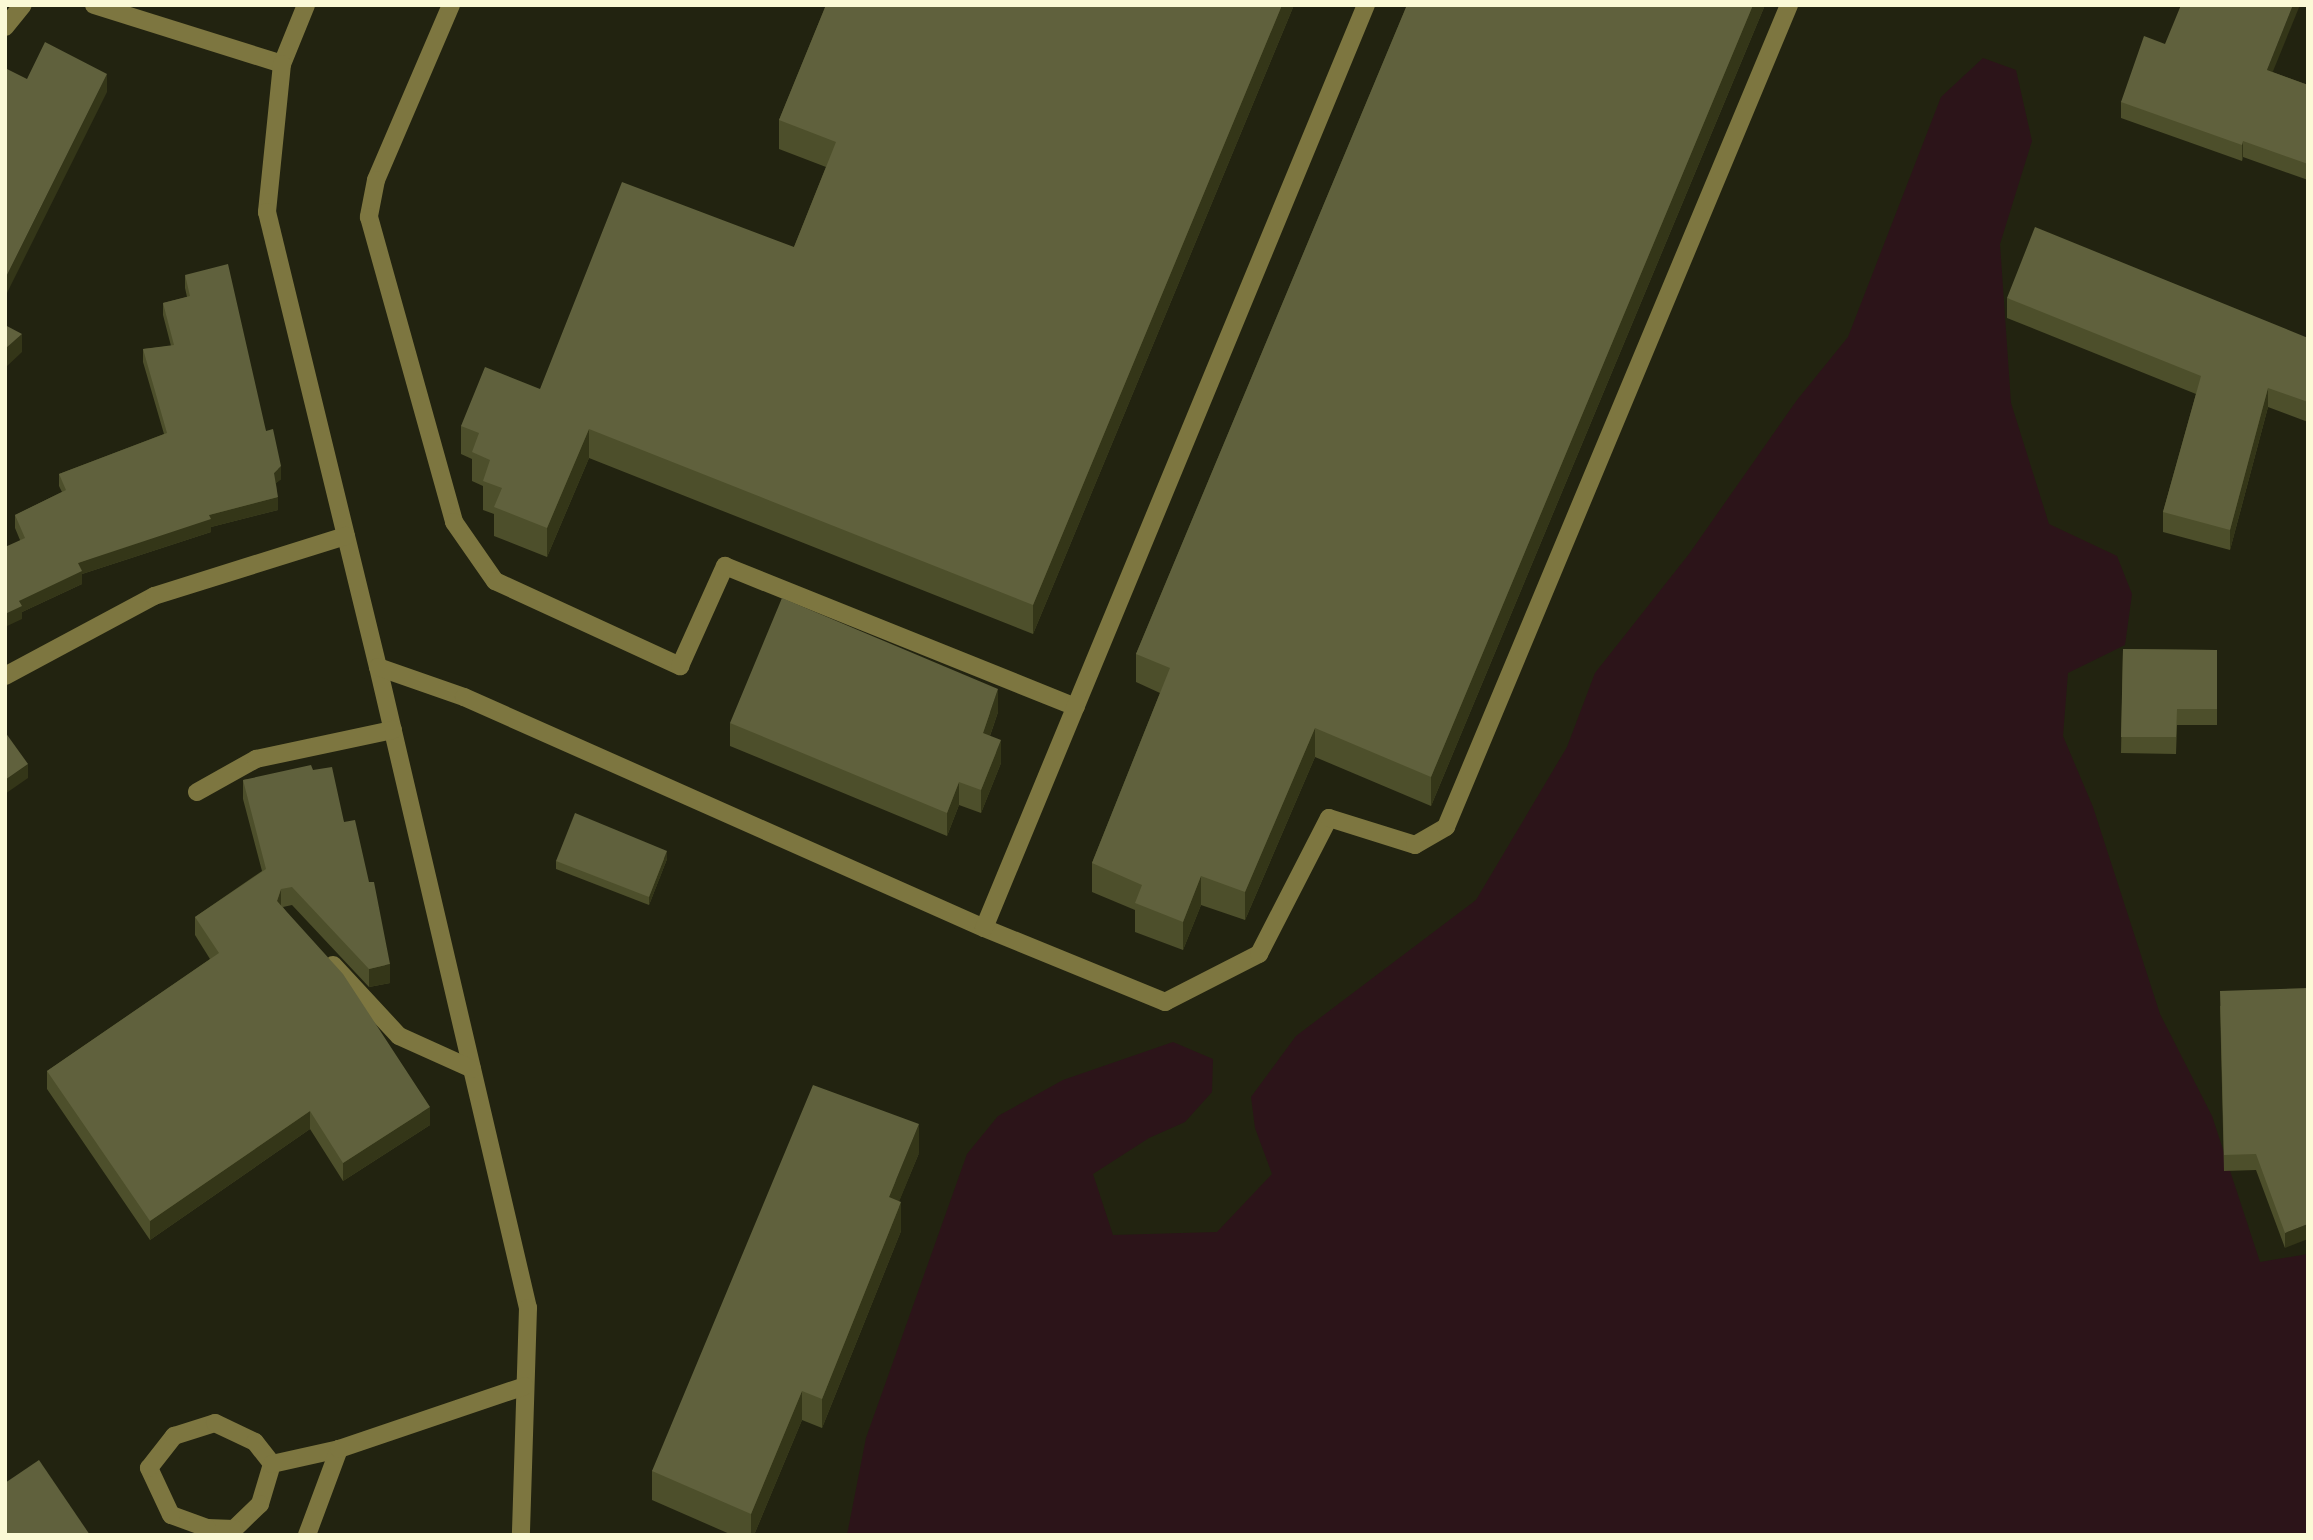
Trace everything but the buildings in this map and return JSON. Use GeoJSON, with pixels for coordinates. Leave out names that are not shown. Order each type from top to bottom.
{"type":"FeatureCollection","features":[{"type":"Feature","properties":{"kind":"street"},"geometry":{"type":"LineString","coordinates":[[5,27],[23,5]]}},
{"type":"Feature","properties":{"kind":"street"},"geometry":{"type":"LineString","coordinates":[[94,5],[282,64]]}},
{"type":"Feature","properties":{"kind":"street"},"geometry":{"type":"LineString","coordinates":[[306,5],[282,64],[267,212],[379,667],[528,1308],[521,1535]]}},
{"type":"Feature","properties":{"kind":"street"},"geometry":{"type":"LineString","coordinates":[[451,5],[376,180],[369,217],[454,522],[495,581],[680,666],[724,566],[1076,707]]}},
{"type":"Feature","properties":{"kind":"street"},"geometry":{"type":"LineString","coordinates":[[984,928],[1366,5]]}},
{"type":"Feature","properties":{"kind":"street"},"geometry":{"type":"LineString","coordinates":[[379,667],[464,697],[984,928],[1165,1002],[1259,954],[1329,818],[1416,845],[1446,827],[1790,5]]}},
{"type":"Feature","properties":{"kind":"street"},"geometry":{"type":"LineString","coordinates":[[5,676],[154,596],[346,536]]}},
{"type":"Feature","properties":{"kind":"street"},"geometry":{"type":"LineString","coordinates":[[197,792],[256,759],[393,730]]}},
{"type":"Feature","properties":{"kind":"street"},"geometry":{"type":"LineString","coordinates":[[325,956],[399,1036],[472,1069]]}},
{"type":"Feature","properties":{"kind":"street"},"geometry":{"type":"LineString","coordinates":[[272,1464],[340,1449],[525,1386]]}},
{"type":"Feature","properties":{"kind":"street"},"geometry":{"type":"LineString","coordinates":[[215,1423],[255,1442],[272,1464],[260,1504],[234,1529],[207,1528],[171,1516],[149,1468],[174,1436],[215,1423]]}},
{"type":"Feature","properties":{"kind":"street"},"geometry":{"type":"LineString","coordinates":[[307,1535],[340,1449]]}},
{"type":"Feature","properties":{"kind":"shaded area"},"geometry":{"type":"Polygon","coordinates":[[[1983,58],[2016,70],[2032,141],[2000,244],[2011,403],[2049,524],[2117,556],[2132,594],[2125,645],[2068,673],[2063,736],[2093,807],[2160,1014],[2212,1116],[2260,1262],[2308,1254],[2308,1535],[847,1535],[866,1438],[967,1154],[998,1116],[1063,1080],[1173,1042],[1213,1059],[1212,1092],[1185,1122],[1149,1138],[1093,1174],[1113,1235],[1217,1232],[1272,1174],[1255,1128],[1251,1097],[1296,1036],[1476,900],[1567,747],[1595,673],[1689,554],[1797,400],[1848,337],[1941,97],[1983,58]]]}}]}
